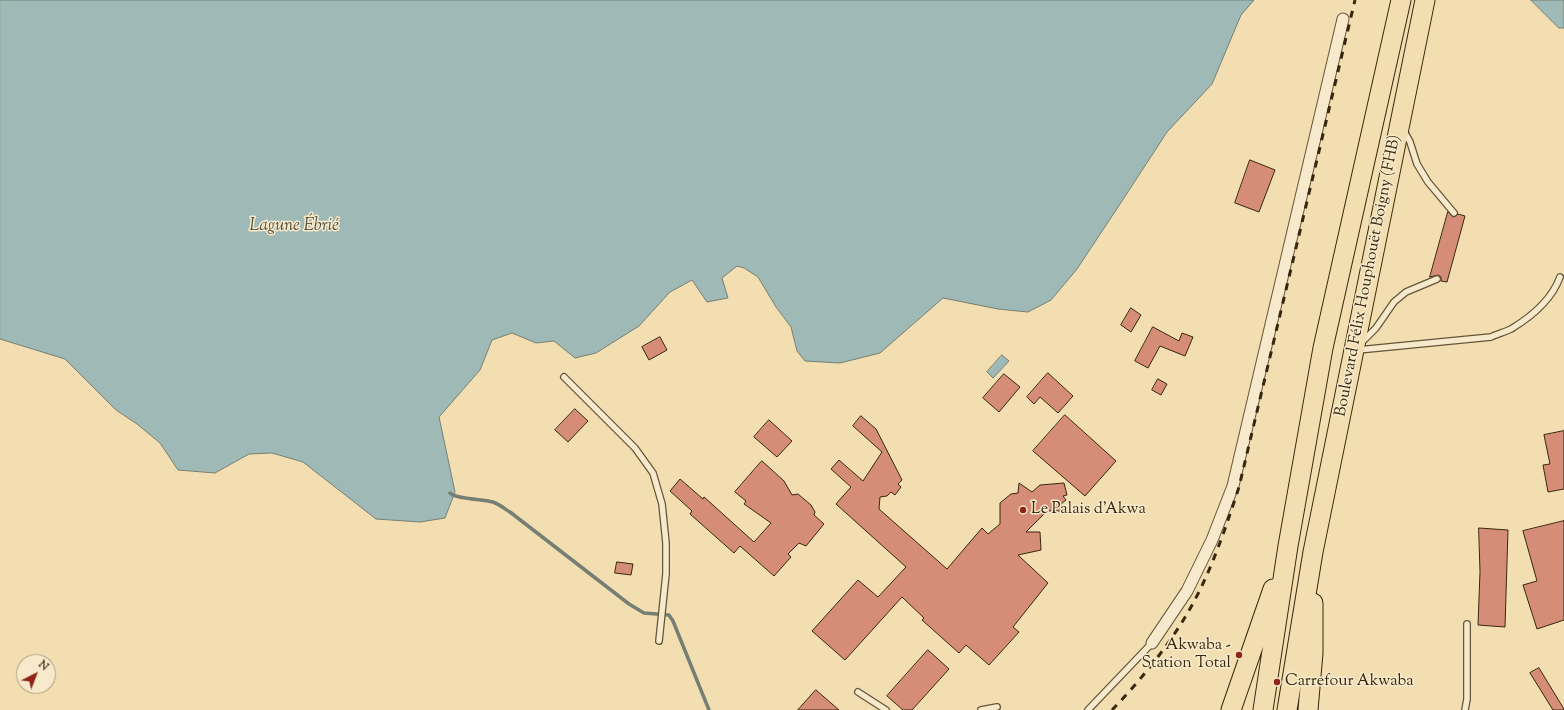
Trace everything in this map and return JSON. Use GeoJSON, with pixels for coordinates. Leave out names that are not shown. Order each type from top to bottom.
{"type":"FeatureCollection","features":[{"type":"Feature","properties":{"kind":"highway","name":"Boulevard Félix Houphouët Boigny (FHB)"},"geometry":{"type":"LineString","coordinates":[[1288,546],[1323,348],[1401,0]]}},
{"type":"Feature","properties":{"kind":"highway","name":"Boulevard Félix Houphouët Boigny (FHB)"},"geometry":{"type":"LineString","coordinates":[[1313,552],[1424,0]]}},
{"type":"Feature","properties":{"kind":"highway"},"geometry":{"type":"LineString","coordinates":[[1231,710],[1288,546]]}},
{"type":"Feature","properties":{"kind":"highway"},"geometry":{"type":"LineString","coordinates":[[1263,710],[1288,546]]}},
{"type":"Feature","properties":{"kind":"highway"},"geometry":{"type":"LineString","coordinates":[[1287,710],[1313,552]]}},
{"type":"Feature","properties":{"kind":"highway"},"geometry":{"type":"LineString","coordinates":[[1308,710],[1313,653],[1313,552]]}},
{"type":"Feature","properties":{"kind":"street"},"geometry":{"type":"LineString","coordinates":[[1152,643],[1187,591],[1212,540],[1233,486],[1343,19]]}},
{"type":"Feature","properties":{"kind":"lane"},"geometry":{"type":"LineString","coordinates":[[1400,123],[1410,142],[1417,164],[1428,182],[1454,213]]}},
{"type":"Feature","properties":{"kind":"lane"},"geometry":{"type":"LineString","coordinates":[[1354,350],[1490,336],[1510,329],[1536,311],[1551,294],[1560,277]]}},
{"type":"Feature","properties":{"kind":"lane"},"geometry":{"type":"LineString","coordinates":[[1354,350],[1376,328],[1394,302],[1406,292],[1437,280]]}},
{"type":"Feature","properties":{"kind":"lane"},"geometry":{"type":"LineString","coordinates":[[564,377],[635,448],[654,474],[662,504],[666,574],[659,641]]}},
{"type":"Feature","properties":{"kind":"lane"},"geometry":{"type":"LineString","coordinates":[[1465,710],[1467,699],[1467,624]]}},
{"type":"Feature","properties":{"kind":"lane"},"geometry":{"type":"LineString","coordinates":[[1088,710],[1152,643]]}},
{"type":"Feature","properties":{"kind":"lane"},"geometry":{"type":"LineString","coordinates":[[858,692],[886,710]]}},
{"type":"Feature","properties":{"kind":"lane"},"geometry":{"type":"LineString","coordinates":[[981,710],[997,707]]}},
{"type":"Feature","properties":{"kind":"water","name":"Lagune Ébrié"},"geometry":{"type":"Polygon","coordinates":[[[0,0],[1254,0],[1241,15],[1212,84],[1167,132],[1077,269],[1051,300],[1028,312],[998,309],[943,298],[880,353],[840,363],[805,361],[797,351],[791,327],[776,307],[758,277],[744,268],[737,266],[722,278],[728,298],[707,302],[692,280],[670,292],[639,326],[596,353],[575,358],[554,341],[536,343],[512,333],[492,340],[480,370],[439,417],[455,492],[445,518],[420,522],[376,519],[303,462],[272,453],[249,454],[215,473],[178,470],[160,443],[137,424],[116,410],[65,359],[0,339],[0,0]]]}},
{"type":"Feature","properties":{"kind":"water"},"geometry":{"type":"Polygon","coordinates":[[[1531,0],[1564,0],[1564,28],[1559,28],[1531,0]]]}},
{"type":"Feature","properties":{"kind":"water"},"geometry":{"type":"Polygon","coordinates":[[[1002,355],[1009,361],[993,378],[987,372],[1002,355]]]}},
{"type":"Feature","properties":{"kind":"building"},"geometry":{"type":"Polygon","coordinates":[[[1250,160],[1275,170],[1259,212],[1235,203],[1250,160]]]}},
{"type":"Feature","properties":{"kind":"building"},"geometry":{"type":"Polygon","coordinates":[[[1448,212],[1453,217],[1458,214],[1465,216],[1447,282],[1441,281],[1441,277],[1438,275],[1430,277],[1448,212]]]}},
{"type":"Feature","properties":{"kind":"building"},"geometry":{"type":"Polygon","coordinates":[[[1131,308],[1141,315],[1131,332],[1121,325],[1131,308]]]}},
{"type":"Feature","properties":{"kind":"building"},"geometry":{"type":"Polygon","coordinates":[[[1153,327],[1179,341],[1182,333],[1193,337],[1185,356],[1160,346],[1148,368],[1135,361],[1153,327]]]}},
{"type":"Feature","properties":{"kind":"building"},"geometry":{"type":"Polygon","coordinates":[[[660,337],[667,350],[649,360],[642,347],[660,337]]]}},
{"type":"Feature","properties":{"kind":"building"},"geometry":{"type":"Polygon","coordinates":[[[1048,373],[1073,396],[1058,413],[1040,397],[1034,404],[1027,397],[1048,373]]]}},
{"type":"Feature","properties":{"kind":"building"},"geometry":{"type":"Polygon","coordinates":[[[1004,374],[1020,387],[999,412],[983,398],[1004,374]]]}},
{"type":"Feature","properties":{"kind":"building"},"geometry":{"type":"Polygon","coordinates":[[[1158,379],[1167,384],[1161,395],[1152,390],[1158,379]]]}},
{"type":"Feature","properties":{"kind":"building"},"geometry":{"type":"Polygon","coordinates":[[[575,409],[588,421],[568,442],[555,430],[575,409]]]}},
{"type":"Feature","properties":{"kind":"building"},"geometry":{"type":"Polygon","coordinates":[[[1065,415],[1116,461],[1085,496],[1033,451],[1065,415]]]}},
{"type":"Feature","properties":{"kind":"building"},"geometry":{"type":"Polygon","coordinates":[[[861,416],[876,429],[902,480],[898,484],[901,487],[895,495],[891,492],[887,496],[880,497],[879,509],[947,569],[982,528],[988,534],[1000,524],[1000,503],[1011,494],[1018,493],[1019,483],[1032,492],[1040,485],[1064,483],[1067,495],[1063,496],[1066,500],[1061,504],[1061,511],[1047,511],[1026,532],[1040,532],[1041,550],[1018,555],[1048,583],[1013,627],[1019,632],[989,665],[966,645],[959,653],[922,620],[924,618],[902,597],[845,660],[812,631],[858,580],[878,597],[906,567],[836,504],[851,487],[831,469],[839,460],[863,481],[882,452],[853,426],[861,416]]]}},
{"type":"Feature","properties":{"kind":"building"},"geometry":{"type":"Polygon","coordinates":[[[769,420],[792,441],[777,457],[754,437],[769,420]]]}},
{"type":"Feature","properties":{"kind":"building"},"geometry":{"type":"Polygon","coordinates":[[[1564,431],[1564,489],[1548,492],[1543,465],[1550,464],[1544,435],[1564,431]]]}},
{"type":"Feature","properties":{"kind":"building"},"geometry":{"type":"Polygon","coordinates":[[[762,461],[784,481],[792,495],[798,494],[811,505],[815,512],[814,515],[824,524],[806,546],[799,543],[788,554],[791,557],[774,576],[740,546],[734,553],[690,514],[692,511],[670,491],[680,479],[703,499],[704,497],[754,542],[771,523],[744,504],[746,501],[735,492],[762,461]]]}},
{"type":"Feature","properties":{"kind":"building"},"geometry":{"type":"Polygon","coordinates":[[[1564,521],[1564,620],[1537,629],[1523,585],[1537,581],[1523,531],[1564,521]]]}},
{"type":"Feature","properties":{"kind":"building"},"geometry":{"type":"Polygon","coordinates":[[[1479,528],[1508,530],[1505,627],[1478,625],[1480,572],[1479,528]]]}},
{"type":"Feature","properties":{"kind":"building"},"geometry":{"type":"Polygon","coordinates":[[[617,562],[633,564],[631,575],[615,573],[617,562]]]}},
{"type":"Feature","properties":{"kind":"building"},"geometry":{"type":"Polygon","coordinates":[[[928,650],[949,669],[912,710],[903,710],[887,696],[928,650]]]}},
{"type":"Feature","properties":{"kind":"building"},"geometry":{"type":"Polygon","coordinates":[[[1539,668],[1564,710],[1553,710],[1530,673],[1539,668]]]}},
{"type":"Feature","properties":{"kind":"building"},"geometry":{"type":"Polygon","coordinates":[[[816,690],[839,710],[798,710],[816,690]]]}},
{"type":"Feature","properties":{"kind":"waterway"},"geometry":{"type":"LineString","coordinates":[[450,493],[458,497],[488,501],[497,504],[510,512],[629,604],[644,613],[669,615],[673,621],[709,710]]}},
{"type":"Feature","properties":{"kind":"railway"},"geometry":{"type":"LineString","coordinates":[[1112,710],[1152,664],[1171,639],[1187,614],[1210,568],[1228,520],[1239,487],[1355,0]]}},
{"type":"Feature","properties":{"kind":"place","name":"Le Palais d'Akwa"},"geometry":{"type":"Point","coordinates":[1023,510]}},
{"type":"Feature","properties":{"kind":"place","name":"Akwaba - Station Total"},"geometry":{"type":"Point","coordinates":[1239,655]}},
{"type":"Feature","properties":{"kind":"place","name":"Carrefour Akwaba"},"geometry":{"type":"Point","coordinates":[1277,682]}}]}
